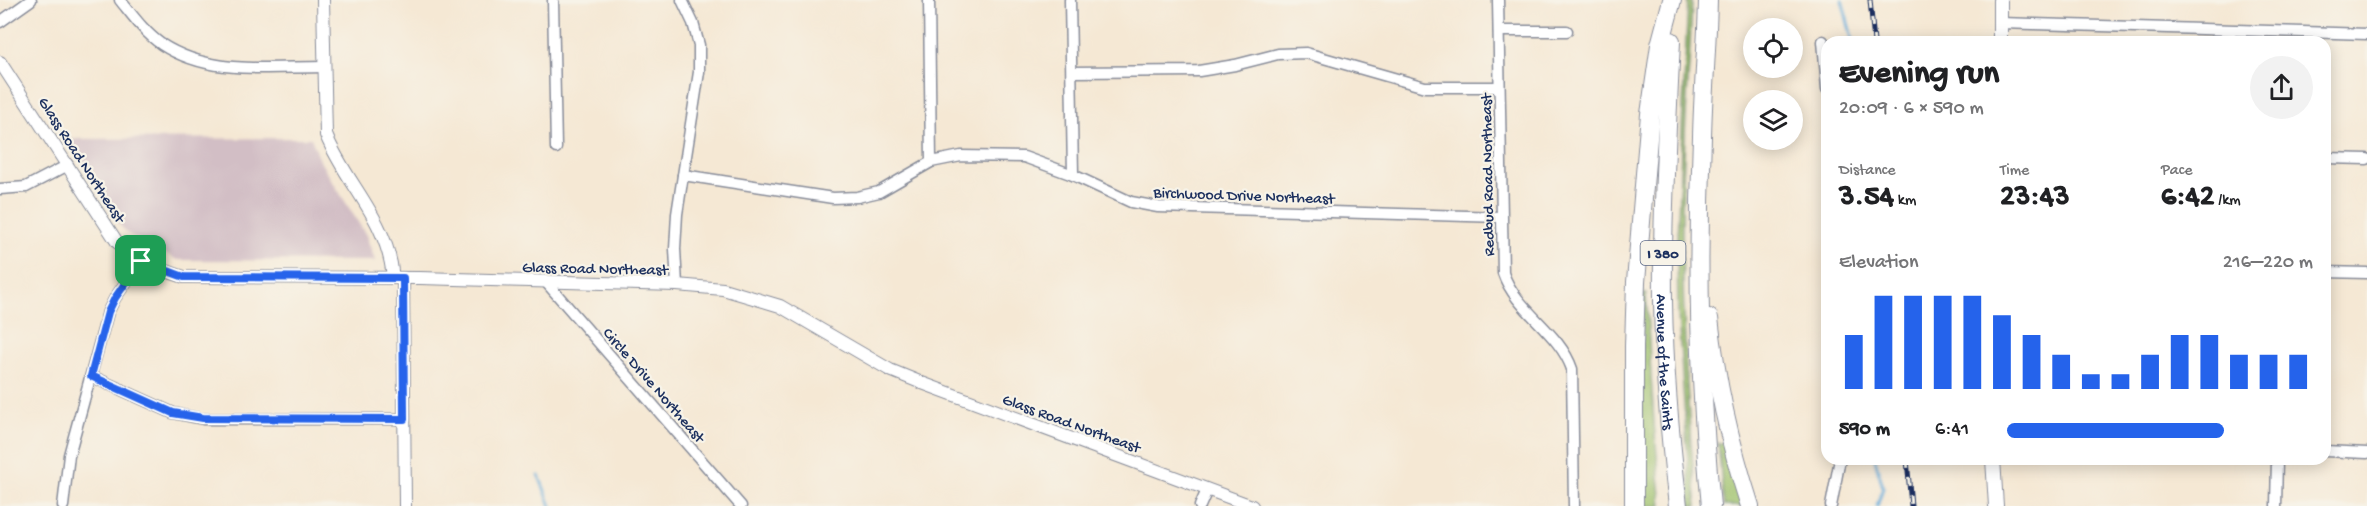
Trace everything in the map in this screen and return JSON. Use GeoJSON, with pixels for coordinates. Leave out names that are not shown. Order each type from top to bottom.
{"type":"FeatureCollection","features":[{"type":"Feature","properties":{"kind":"highway"},"geometry":{"type":"LineString","coordinates":[[1634,506],[1633,369],[1636,282],[1650,114],[1660,45],[1672,0]]}},
{"type":"Feature","properties":{"kind":"highway","name":"Avenue of the Saints"},"geometry":{"type":"LineString","coordinates":[[1672,0],[1663,293],[1666,382],[1678,506]]}},
{"type":"Feature","properties":{"kind":"highway","name":"Avenue of the Saints"},"geometry":{"type":"LineString","coordinates":[[1708,0],[1700,237],[1702,389],[1711,506]]}},
{"type":"Feature","properties":{"kind":"highway"},"geometry":{"type":"LineString","coordinates":[[1700,237],[1723,410],[1734,456],[1750,506]]}},
{"type":"Feature","properties":{"kind":"main road"},"geometry":{"type":"LineString","coordinates":[[2000,0],[2000,36]]}},
{"type":"Feature","properties":{"kind":"main road"},"geometry":{"type":"LineString","coordinates":[[1993,465],[1996,506]]}},
{"type":"Feature","properties":{"kind":"street"},"geometry":{"type":"LineString","coordinates":[[0,22],[31,0]]}},
{"type":"Feature","properties":{"kind":"street"},"geometry":{"type":"LineString","coordinates":[[120,0],[140,25],[160,43],[182,56],[206,64],[228,68],[324,67]]}},
{"type":"Feature","properties":{"kind":"street"},"geometry":{"type":"LineString","coordinates":[[323,0],[327,135],[333,150],[374,216],[387,244],[398,278],[405,506]]}},
{"type":"Feature","properties":{"kind":"street"},"geometry":{"type":"LineString","coordinates":[[553,0],[556,148]]}},
{"type":"Feature","properties":{"kind":"street"},"geometry":{"type":"LineString","coordinates":[[677,285],[676,238],[699,72],[699,45],[693,23],[682,0]]}},
{"type":"Feature","properties":{"kind":"street"},"geometry":{"type":"LineString","coordinates":[[929,0],[931,162]]}},
{"type":"Feature","properties":{"kind":"street"},"geometry":{"type":"LineString","coordinates":[[1070,0],[1073,175]]}},
{"type":"Feature","properties":{"kind":"street","name":"Redbud Road Northeast"},"geometry":{"type":"LineString","coordinates":[[1498,0],[1503,273],[1508,288],[1559,345],[1572,369],[1574,506]]}},
{"type":"Feature","properties":{"kind":"street"},"geometry":{"type":"LineString","coordinates":[[2000,23],[2367,34]]}},
{"type":"Feature","properties":{"kind":"street"},"geometry":{"type":"LineString","coordinates":[[1499,31],[1567,31]]}},
{"type":"Feature","properties":{"kind":"street"},"geometry":{"type":"LineString","coordinates":[[1072,72],[1199,70],[1235,65],[1278,54],[1306,53],[1425,87],[1499,87]]}},
{"type":"Feature","properties":{"kind":"street","name":"Glass Road Northeast"},"geometry":{"type":"LineString","coordinates":[[0,62],[117,242],[141,261],[184,277],[398,278],[677,285],[723,289],[780,306],[890,370],[1252,506]]}},
{"type":"Feature","properties":{"kind":"street","name":"Birchwood Drive Northeast"},"geometry":{"type":"LineString","coordinates":[[683,175],[833,198],[856,197],[879,192],[931,162],[962,156],[1024,157],[1073,175],[1131,202],[1158,207],[1501,217]]}},
{"type":"Feature","properties":{"kind":"street"},"geometry":{"type":"LineString","coordinates":[[2331,158],[2367,159]]}},
{"type":"Feature","properties":{"kind":"street"},"geometry":{"type":"LineString","coordinates":[[0,189],[26,187],[68,165]]}},
{"type":"Feature","properties":{"kind":"street"},"geometry":{"type":"LineString","coordinates":[[63,506],[69,455],[108,312],[141,261]]}},
{"type":"Feature","properties":{"kind":"street"},"geometry":{"type":"LineString","coordinates":[[2331,272],[2367,273]]}},
{"type":"Feature","properties":{"kind":"street","name":"Circle Drive Northeast"},"geometry":{"type":"LineString","coordinates":[[546,282],[741,506]]}},
{"type":"Feature","properties":{"kind":"street"},"geometry":{"type":"LineString","coordinates":[[91,376],[173,413],[187,416],[404,419]]}},
{"type":"Feature","properties":{"kind":"street"},"geometry":{"type":"LineString","coordinates":[[2331,451],[2367,453]]}},
{"type":"Feature","properties":{"kind":"street"},"geometry":{"type":"LineString","coordinates":[[1831,506],[1839,465]]}},
{"type":"Feature","properties":{"kind":"street"},"geometry":{"type":"LineString","coordinates":[[2276,506],[2277,465]]}},
{"type":"Feature","properties":{"kind":"street"},"geometry":{"type":"LineString","coordinates":[[1200,506],[1207,490]]}},
{"type":"Feature","properties":{"kind":"shaded area"},"geometry":{"type":"Polygon","coordinates":[[[311,138],[321,163],[366,235],[375,261],[177,260],[127,233],[117,222],[68,139],[311,138]]]}},
{"type":"Feature","properties":{"kind":"green space"},"geometry":{"type":"Polygon","coordinates":[[[1688,0],[1692,0],[1682,246],[1686,376],[1697,506],[1691,506],[1678,313],[1677,241],[1688,0]]]}},
{"type":"Feature","properties":{"kind":"green space"},"geometry":{"type":"Polygon","coordinates":[[[1643,294],[1646,294],[1654,424],[1662,506],[1640,506],[1643,294]]]}},
{"type":"Feature","properties":{"kind":"green space"},"geometry":{"type":"Polygon","coordinates":[[[1718,443],[1724,443],[1743,506],[1724,506],[1718,443]]]}},
{"type":"Feature","properties":{"kind":"waterway"},"geometry":{"type":"LineString","coordinates":[[1842,0],[1851,36]]}},
{"type":"Feature","properties":{"kind":"waterway"},"geometry":{"type":"LineString","coordinates":[[1877,465],[1883,487],[1877,506]]}},
{"type":"Feature","properties":{"kind":"waterway"},"geometry":{"type":"LineString","coordinates":[[539,476],[551,506]]}},
{"type":"Feature","properties":{"kind":"railway"},"geometry":{"type":"LineString","coordinates":[[1870,0],[1873,36]]}},
{"type":"Feature","properties":{"kind":"railway"},"geometry":{"type":"LineString","coordinates":[[1908,465],[1911,506]]}},
{"type":"Feature","properties":{"kind":"route"},"geometry":{"type":"LineString","coordinates":[[141,261],[184,277],[403,278],[404,419],[187,416],[173,413],[91,376],[108,312],[141,261]]}}]}
